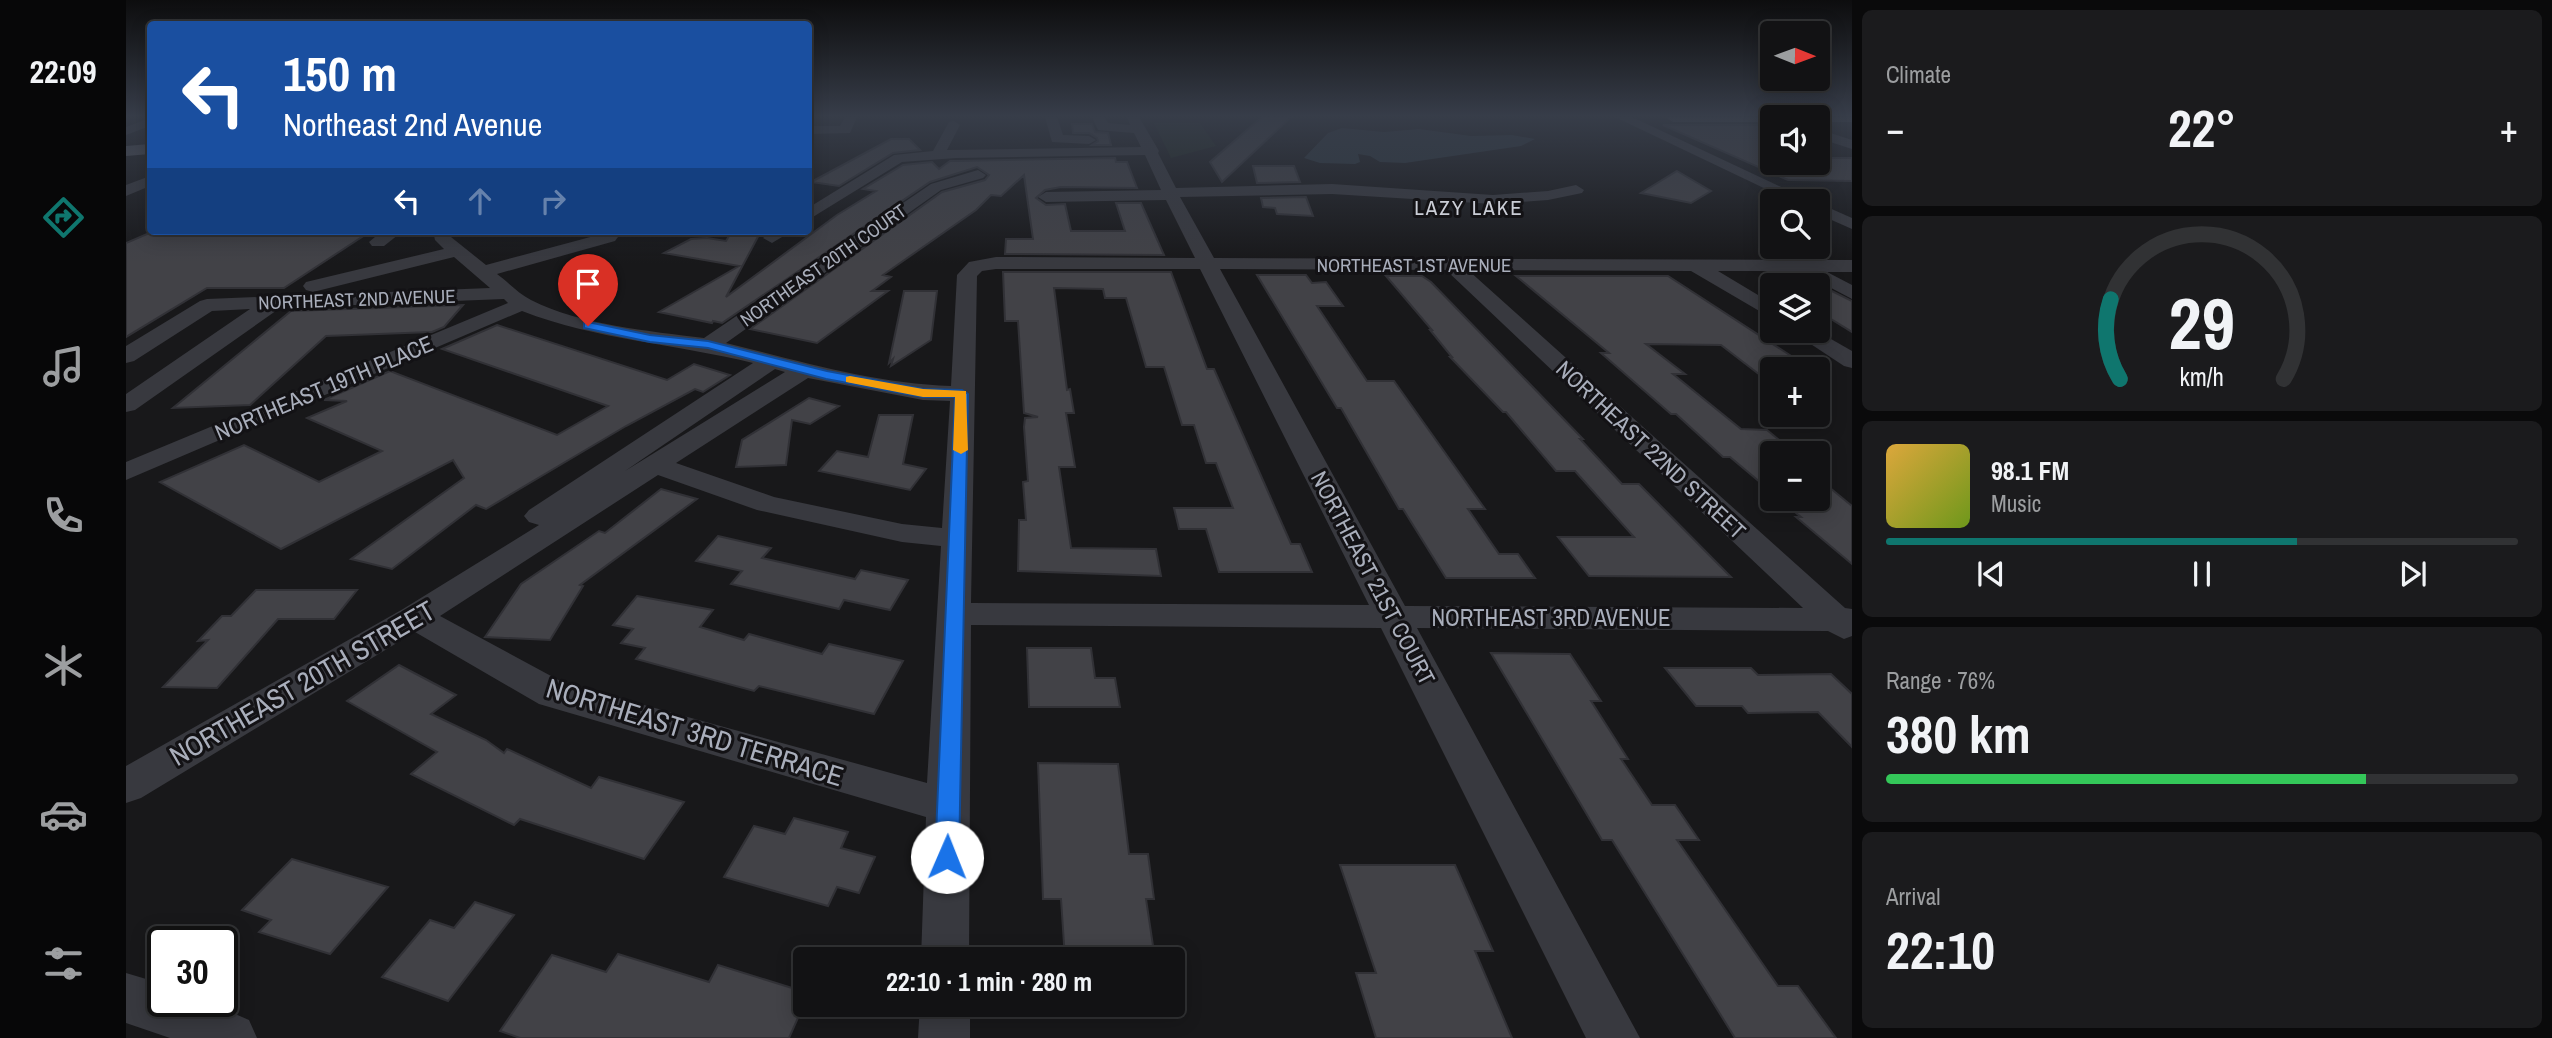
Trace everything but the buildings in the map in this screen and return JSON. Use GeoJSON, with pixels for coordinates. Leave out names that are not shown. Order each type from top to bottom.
{"type":"FeatureCollection","features":[{"type":"Feature","properties":{"kind":"street"},"geometry":{"type":"LineString","coordinates":[[812,213],[887,165]]}},
{"type":"Feature","properties":{"kind":"street","name":"NORTHEAST 21ST COURT"},"geometry":{"type":"LineString","coordinates":[[1157,165],[1614,1038]]}},
{"type":"Feature","properties":{"kind":"street"},"geometry":{"type":"LineString","coordinates":[[1725,165],[1777,189]]}},
{"type":"Feature","properties":{"kind":"street","name":"NORTHEAST 20TH COURT"},"geometry":{"type":"LineString","coordinates":[[708,345],[936,187],[978,175]]}},
{"type":"Feature","properties":{"kind":"street"},"geometry":{"type":"LineString","coordinates":[[126,181],[147,180]]}},
{"type":"Feature","properties":{"kind":"street"},"geometry":{"type":"LineString","coordinates":[[130,200],[147,183]]}},
{"type":"Feature","properties":{"kind":"street"},"geometry":{"type":"LineString","coordinates":[[1046,197],[1171,195],[1183,191],[1338,190],[1484,201],[1576,190]]}},
{"type":"Feature","properties":{"kind":"street"},"geometry":{"type":"LineString","coordinates":[[819,192],[841,195]]}},
{"type":"Feature","properties":{"kind":"street"},"geometry":{"type":"LineString","coordinates":[[1830,211],[1852,213]]}},
{"type":"Feature","properties":{"kind":"street"},"geometry":{"type":"LineString","coordinates":[[1830,214],[1852,224]]}},
{"type":"Feature","properties":{"kind":"street"},"geometry":{"type":"LineString","coordinates":[[378,242],[388,235]]}},
{"type":"Feature","properties":{"kind":"street","name":"NORTHEAST 2ND AVENUE"},"geometry":{"type":"LineString","coordinates":[[444,235],[460,253],[515,299],[564,320],[612,331],[708,345],[804,370],[923,393],[962,394]]}},
{"type":"Feature","properties":{"kind":"street"},"geometry":{"type":"LineString","coordinates":[[482,272],[609,237]]}},
{"type":"Feature","properties":{"kind":"street"},"geometry":{"type":"LineString","coordinates":[[313,286],[489,248]]}},
{"type":"Feature","properties":{"kind":"street","name":"NORTHEAST 1ST AVENUE"},"geometry":{"type":"LineString","coordinates":[[962,394],[967,275],[976,266],[996,263],[1852,266]]}},
{"type":"Feature","properties":{"kind":"street","name":"NORTHEAST 22ND STREET"},"geometry":{"type":"LineString","coordinates":[[1451,265],[1847,625]]}},
{"type":"Feature","properties":{"kind":"street"},"geometry":{"type":"LineString","coordinates":[[1696,266],[1760,305]]}},
{"type":"Feature","properties":{"kind":"street"},"geometry":{"type":"LineString","coordinates":[[1802,266],[1852,293]]}},
{"type":"Feature","properties":{"kind":"street","name":"NORTHEAST 2ND AVENUE"},"geometry":{"type":"LineString","coordinates":[[126,356],[207,305],[467,295],[515,299]]}},
{"type":"Feature","properties":{"kind":"street","name":"NORTHEAST 19TH PLACE"},"geometry":{"type":"LineString","coordinates":[[126,472],[515,299]]}},
{"type":"Feature","properties":{"kind":"street"},"geometry":{"type":"LineString","coordinates":[[126,405],[275,302]]}},
{"type":"Feature","properties":{"kind":"street"},"geometry":{"type":"LineString","coordinates":[[1822,343],[1852,361]]}},
{"type":"Feature","properties":{"kind":"street"},"geometry":{"type":"LineString","coordinates":[[477,579],[486,551],[772,361]]}},
{"type":"Feature","properties":{"kind":"street","name":"NORTHEAST 20TH STREET"},"geometry":{"type":"LineString","coordinates":[[126,786],[477,579],[804,370]]}},
{"type":"Feature","properties":{"kind":"street"},"geometry":{"type":"LineString","coordinates":[[945,947],[947,806],[959,539],[962,394]]}},
{"type":"Feature","properties":{"kind":"street"},"geometry":{"type":"LineString","coordinates":[[126,458],[160,458]]}},
{"type":"Feature","properties":{"kind":"street"},"geometry":{"type":"LineString","coordinates":[[655,466],[767,504],[902,533],[959,539]]}},
{"type":"Feature","properties":{"kind":"street","name":"NORTHEAST 3RD AVENUE"},"geometry":{"type":"LineString","coordinates":[[956,614],[1393,617],[1847,625]]}},
{"type":"Feature","properties":{"kind":"street","name":"NORTHEAST 3RD TERRACE"},"geometry":{"type":"LineString","coordinates":[[415,617],[552,694],[947,806]]}},
{"type":"Feature","properties":{"kind":"street"},"geometry":{"type":"LineString","coordinates":[[126,998],[163,1009],[231,1038]]}},
{"type":"Feature","properties":{"kind":"street"},"geometry":{"type":"LineString","coordinates":[[944,1038],[945,1017]]}},
{"type":"Feature","properties":{"kind":"slow traffic"},"geometry":{"type":"LineString","coordinates":[[850,380],[923,393],[962,394],[961,450]]}},
{"type":"Feature","properties":{"kind":"district","name":"LAZY LAKE"},"geometry":{"type":"Point","coordinates":[1469,208]}},
{"type":"Feature","properties":{"kind":"route"},"geometry":{"type":"LineString","coordinates":[[588,326],[650,338],[708,345],[826,375],[923,393],[962,394],[947,857]]}}]}
